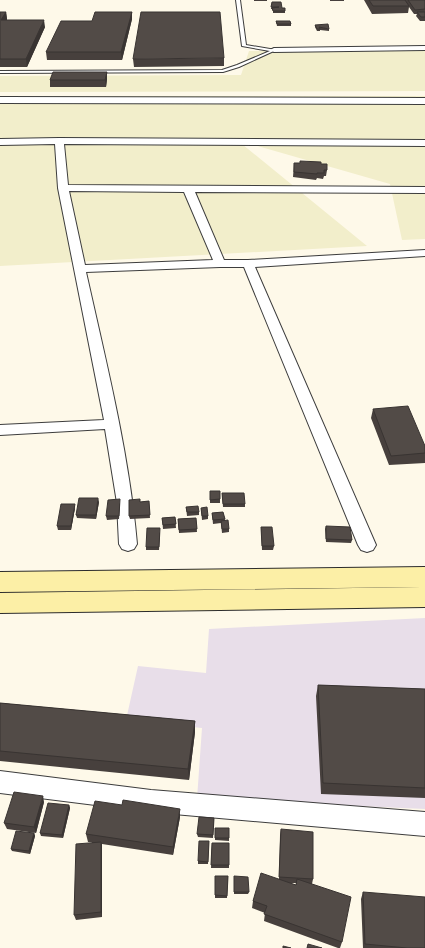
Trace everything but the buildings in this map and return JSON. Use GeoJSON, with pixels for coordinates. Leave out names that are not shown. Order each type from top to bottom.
{"type":"FeatureCollection","features":[{"type":"Feature","properties":{"kind":"main road"},"geometry":{"type":"LineString","coordinates":[[0,582],[425,577]]}},
{"type":"Feature","properties":{"kind":"main road"},"geometry":{"type":"LineString","coordinates":[[0,603],[425,597]]}},
{"type":"Feature","properties":{"kind":"street"},"geometry":{"type":"LineString","coordinates":[[274,50],[425,48]]}},
{"type":"Feature","properties":{"kind":"street"},"geometry":{"type":"LineString","coordinates":[[0,100],[425,101]]}},
{"type":"Feature","properties":{"kind":"street"},"geometry":{"type":"LineString","coordinates":[[59,141],[63,188],[112,424],[125,503],[128,544]]}},
{"type":"Feature","properties":{"kind":"street"},"geometry":{"type":"LineString","coordinates":[[0,142],[425,143]]}},
{"type":"Feature","properties":{"kind":"street"},"geometry":{"type":"LineString","coordinates":[[63,188],[425,190]]}},
{"type":"Feature","properties":{"kind":"street"},"geometry":{"type":"LineString","coordinates":[[188,188],[220,263]]}},
{"type":"Feature","properties":{"kind":"street"},"geometry":{"type":"LineString","coordinates":[[79,269],[220,263],[248,264],[425,253]]}},
{"type":"Feature","properties":{"kind":"street"},"geometry":{"type":"LineString","coordinates":[[248,264],[367,545]]}},
{"type":"Feature","properties":{"kind":"street"},"geometry":{"type":"LineString","coordinates":[[0,430],[112,424]]}},
{"type":"Feature","properties":{"kind":"street"},"geometry":{"type":"LineString","coordinates":[[0,782],[151,801],[425,824]]}},
{"type":"Feature","properties":{"kind":"lane"},"geometry":{"type":"LineString","coordinates":[[238,0],[244,46],[274,50]]}},
{"type":"Feature","properties":{"kind":"lane"},"geometry":{"type":"LineString","coordinates":[[0,72],[222,71],[238,66],[274,50]]}},
{"type":"Feature","properties":{"kind":"shaded area"},"geometry":{"type":"Polygon","coordinates":[[[249,51],[425,51],[425,91],[0,92],[0,76],[241,75],[249,51]]]}},
{"type":"Feature","properties":{"kind":"shaded area"},"geometry":{"type":"Polygon","coordinates":[[[0,96],[425,96],[425,239],[402,240],[390,184],[237,140],[367,246],[0,266],[0,96]]]}},
{"type":"Feature","properties":{"kind":"shaded area"},"geometry":{"type":"Polygon","coordinates":[[[425,618],[425,809],[197,799],[202,728],[126,720],[138,666],[206,673],[209,629],[425,618]]]}}]}
